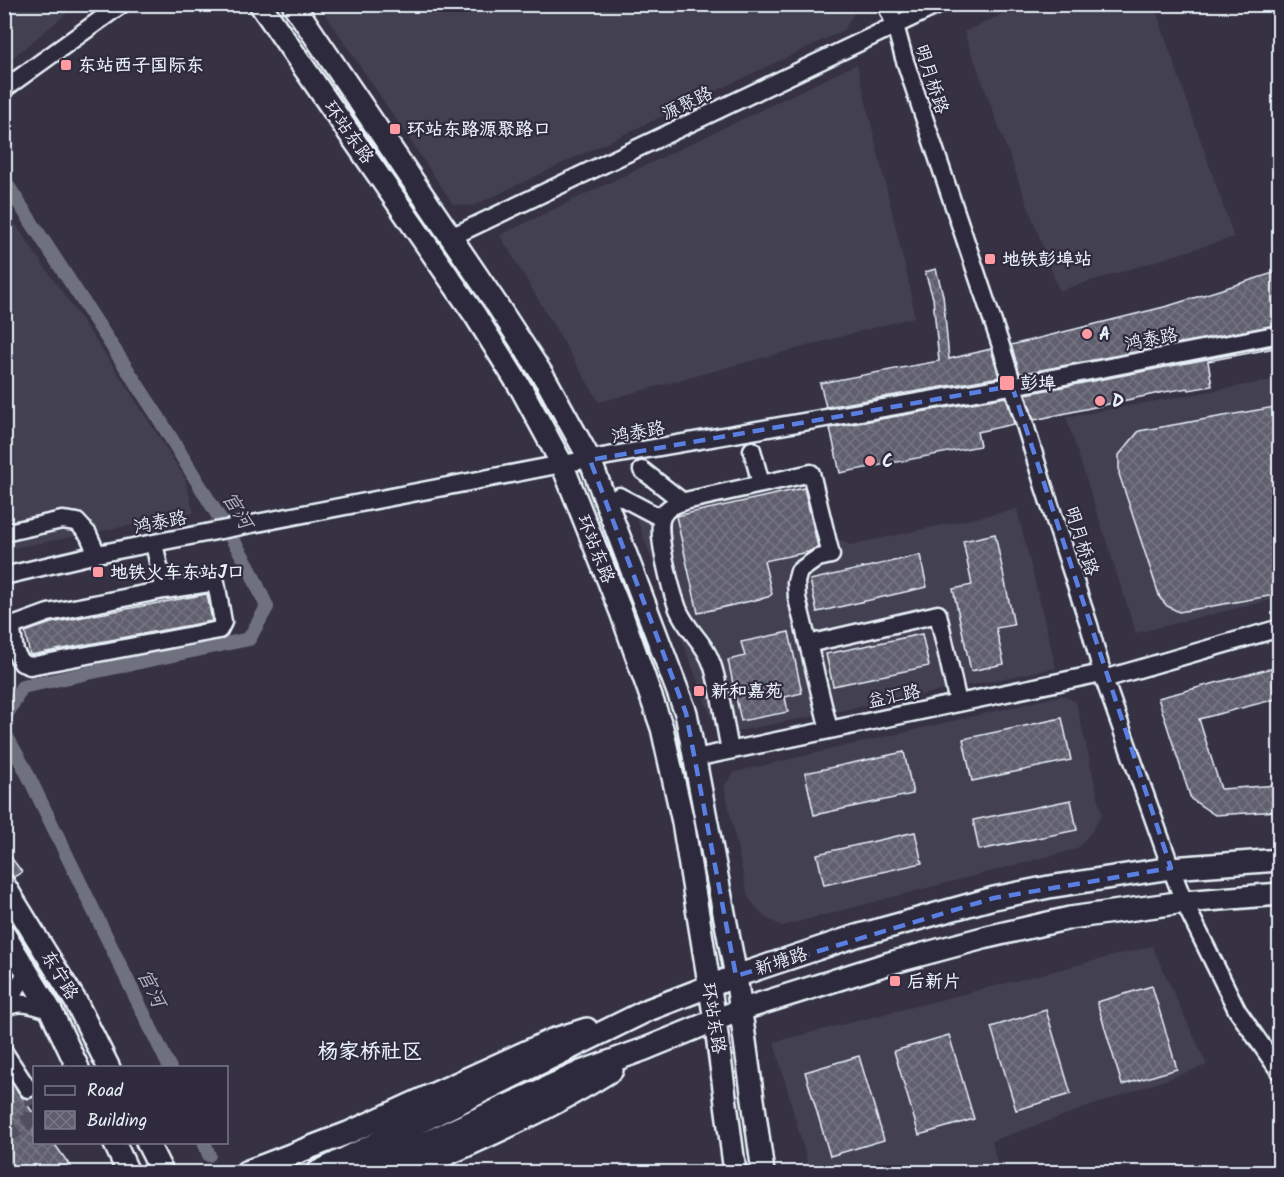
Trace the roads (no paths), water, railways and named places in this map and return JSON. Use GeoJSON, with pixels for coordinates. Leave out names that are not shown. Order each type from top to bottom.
{"type":"FeatureCollection","features":[{"type":"Feature","properties":{"kind":"main road","name":"环站东路"},"geometry":{"type":"LineString","coordinates":[[260,4],[476,315],[522,390],[562,464],[621,612],[662,728],[683,822],[715,1020],[735,1173]]}},
{"type":"Feature","properties":{"kind":"main road","name":"环站东路"},"geometry":{"type":"LineString","coordinates":[[293,4],[547,382],[590,460],[686,713],[736,976],[763,1173]]}},
{"type":"Feature","properties":{"kind":"main road","name":"新塘路"},"geometry":{"type":"LineString","coordinates":[[318,1173],[648,1010],[736,976],[856,936],[994,898],[1049,887],[1171,868],[1280,860]]}},
{"type":"Feature","properties":{"kind":"main road","name":"东宁路"},"geometry":{"type":"LineString","coordinates":[[4,885],[76,1002],[108,1066]]}},
{"type":"Feature","properties":{"kind":"main road","name":"新塘路"},"geometry":{"type":"LineString","coordinates":[[361,1173],[581,1072],[645,1050],[740,1010],[890,963],[987,936],[1070,918],[1184,902],[1280,894]]}},
{"type":"Feature","properties":{"kind":"main road","name":"东宁路"},"geometry":{"type":"LineString","coordinates":[[4,934],[51,1011],[77,1066]]}},
{"type":"Feature","properties":{"kind":"main road"},"geometry":{"type":"LineString","coordinates":[[246,1173],[348,1133],[552,1040],[648,1010]]}},
{"type":"Feature","properties":{"kind":"main road"},"geometry":{"type":"LineString","coordinates":[[407,1173],[582,1089],[645,1050]]}},
{"type":"Feature","properties":{"kind":"main road"},"geometry":{"type":"LineString","coordinates":[[114,1144],[128,1173]]}},
{"type":"Feature","properties":{"kind":"main road"},"geometry":{"type":"LineString","coordinates":[[148,1144],[162,1173]]}},
{"type":"Feature","properties":{"kind":"street"},"geometry":{"type":"LineString","coordinates":[[4,89],[122,4]]}},
{"type":"Feature","properties":{"kind":"street","name":"明月桥路"},"geometry":{"type":"LineString","coordinates":[[886,4],[895,25],[904,58],[1000,343],[1103,676],[1171,868],[1184,902],[1237,1010],[1280,1072]]}},
{"type":"Feature","properties":{"kind":"street","name":"源聚路"},"geometry":{"type":"LineString","coordinates":[[451,237],[940,4]]}},
{"type":"Feature","properties":{"kind":"street","name":"鸿泰路"},"geometry":{"type":"LineString","coordinates":[[4,576],[97,554],[562,464],[1012,386],[1280,334]]}},
{"type":"Feature","properties":{"kind":"street"},"geometry":{"type":"LineString","coordinates":[[752,450],[761,484]]}},
{"type":"Feature","properties":{"kind":"street"},"geometry":{"type":"LineString","coordinates":[[642,470],[683,502]]}},
{"type":"Feature","properties":{"kind":"street"},"geometry":{"type":"LineString","coordinates":[[730,750],[712,666],[703,645],[690,630],[679,610],[662,547],[659,529],[661,518],[672,506],[683,502],[812,473],[831,555],[818,558],[799,571],[796,598],[829,730]]}},
{"type":"Feature","properties":{"kind":"street"},"geometry":{"type":"LineString","coordinates":[[619,496],[661,518]]}},
{"type":"Feature","properties":{"kind":"street"},"geometry":{"type":"LineString","coordinates":[[4,533],[62,520],[77,522],[88,534],[97,554]]}},
{"type":"Feature","properties":{"kind":"street"},"geometry":{"type":"LineString","coordinates":[[154,543],[164,591]]}},
{"type":"Feature","properties":{"kind":"street"},"geometry":{"type":"LineString","coordinates":[[216,582],[223,622],[219,630],[30,666],[22,663],[15,652],[12,631],[15,625],[27,620],[48,613],[164,591],[216,582]]}},
{"type":"Feature","properties":{"kind":"street"},"geometry":{"type":"LineString","coordinates":[[808,644],[938,614],[958,703]]}},
{"type":"Feature","properties":{"kind":"street","name":"益汇路"},"geometry":{"type":"LineString","coordinates":[[695,758],[958,703],[1103,676],[1280,628]]}},
{"type":"Feature","properties":{"kind":"street"},"geometry":{"type":"LineString","coordinates":[[4,999],[14,994],[27,972]]}},
{"type":"Feature","properties":{"kind":"street"},"geometry":{"type":"LineString","coordinates":[[4,1008],[11,1004],[31,1004],[51,1011]]}},
{"type":"Feature","properties":{"kind":"street"},"geometry":{"type":"LineString","coordinates":[[4,1052],[27,1089]]}},
{"type":"Feature","properties":{"kind":"waterway","name":"官河"},"geometry":{"type":"LineString","coordinates":[[4,180],[157,415],[248,565],[267,607],[249,639],[22,687],[4,719]]}},
{"type":"Feature","properties":{"kind":"waterway","name":"官河"},"geometry":{"type":"LineString","coordinates":[[4,732],[25,769],[169,1066]]}},
{"type":"Feature","properties":{"kind":"waterway","name":"官河"},"geometry":{"type":"LineString","coordinates":[[205,1144],[209,1155]]}},
{"type":"Feature","properties":{"kind":"tunnel"},"geometry":{"type":"LineString","coordinates":[[28,1089],[33,1103]]}},
{"type":"Feature","properties":{"kind":"tunnel"},"geometry":{"type":"LineString","coordinates":[[4,1137],[32,1119],[33,1112]]}},
{"type":"Feature","properties":{"kind":"place","name":"东站西子国际东"},"geometry":{"type":"Point","coordinates":[66,65]}},
{"type":"Feature","properties":{"kind":"place","name":"环站东路源聚路口"},"geometry":{"type":"Point","coordinates":[395,129]}},
{"type":"Feature","properties":{"kind":"place","name":"地铁彭埠站"},"geometry":{"type":"Point","coordinates":[990,259]}},
{"type":"Feature","properties":{"kind":"place","name":"A"},"geometry":{"type":"Point","coordinates":[1087,334]}},
{"type":"Feature","properties":{"kind":"place","name":"彭埠"},"geometry":{"type":"Point","coordinates":[1007,383]}},
{"type":"Feature","properties":{"kind":"place","name":"D"},"geometry":{"type":"Point","coordinates":[1100,401]}},
{"type":"Feature","properties":{"kind":"place","name":"C"},"geometry":{"type":"Point","coordinates":[870,461]}},
{"type":"Feature","properties":{"kind":"place","name":"地铁火车东站J口"},"geometry":{"type":"Point","coordinates":[98,572]}},
{"type":"Feature","properties":{"kind":"place","name":"新和嘉苑"},"geometry":{"type":"Point","coordinates":[699,691]}},
{"type":"Feature","properties":{"kind":"place","name":"后新片"},"geometry":{"type":"Point","coordinates":[895,981]}},
{"type":"Feature","properties":{"kind":"district","name":"杨家桥社区"},"geometry":{"type":"Point","coordinates":[370,1051]}}]}
